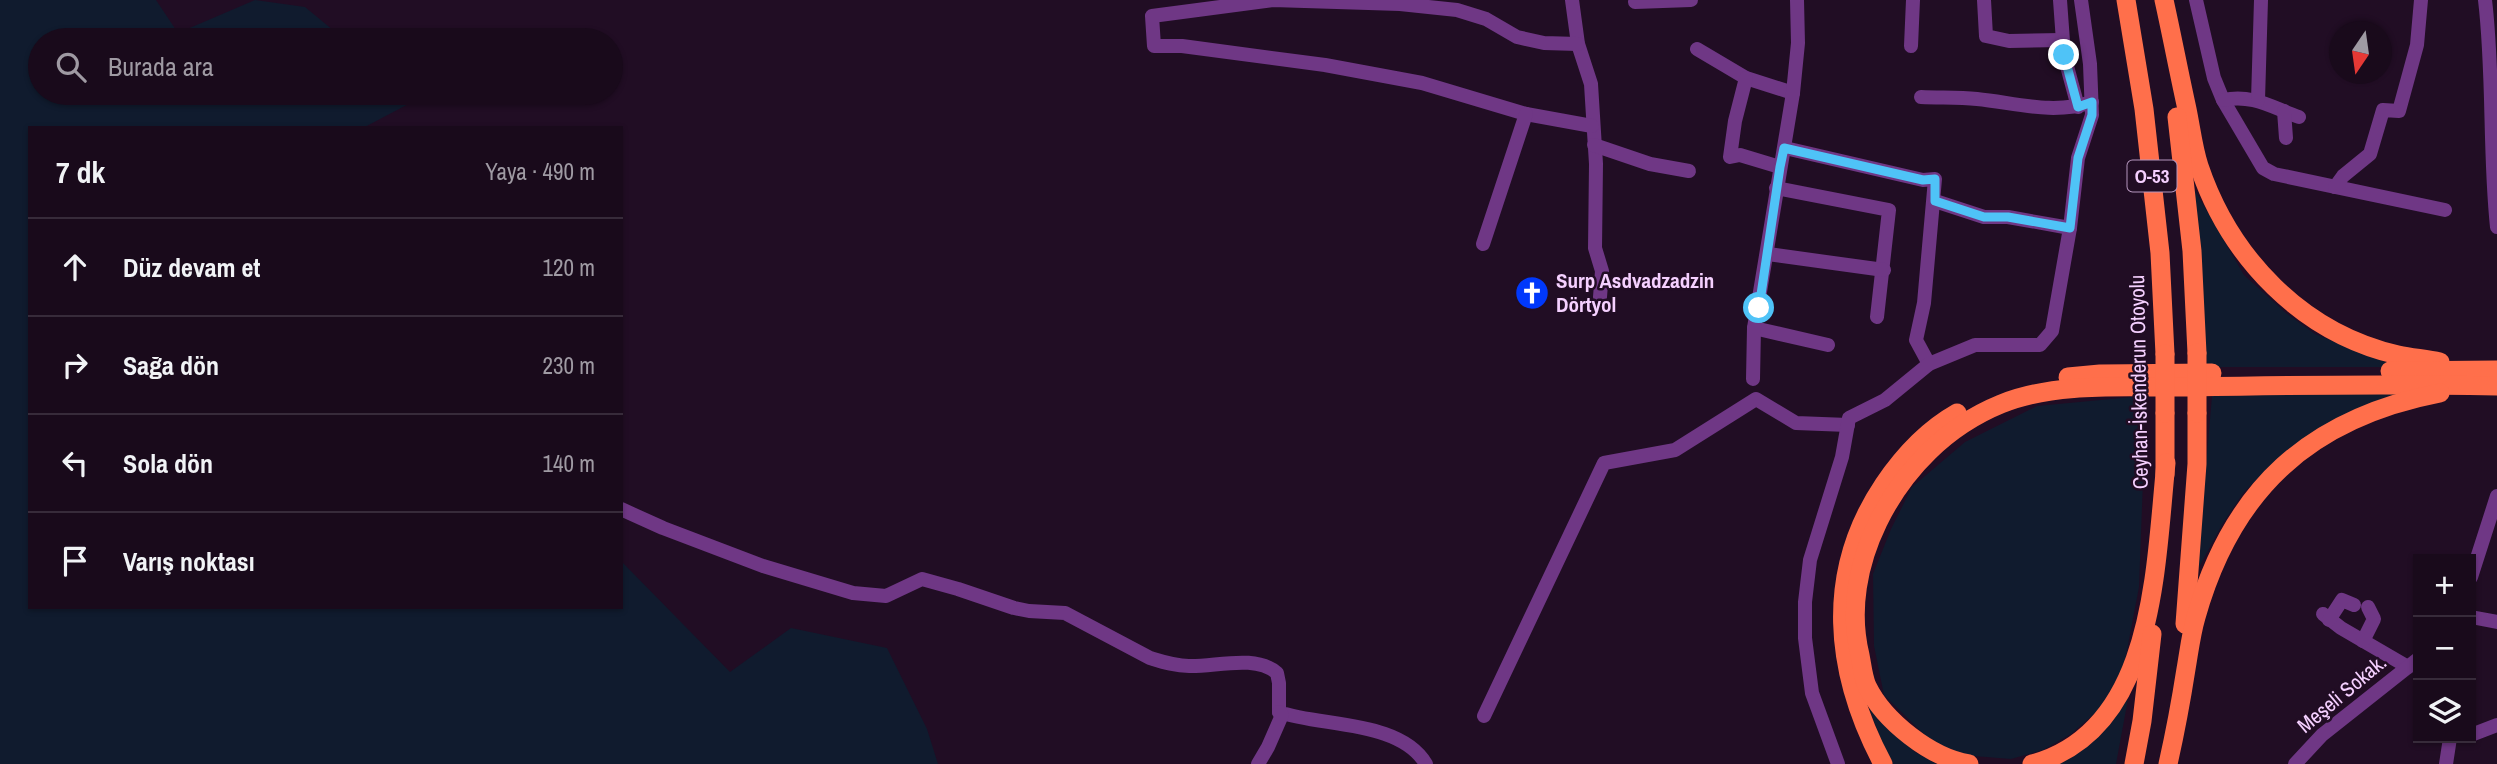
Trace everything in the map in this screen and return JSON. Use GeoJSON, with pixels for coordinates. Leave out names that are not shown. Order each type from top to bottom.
{"type":"FeatureCollection","features":[{"type":"Feature","properties":{"kind":"highway","name":"Ceyhan-İskenderun Otoyolu"},"geometry":{"type":"LineString","coordinates":[[2126,0],[2144,108],[2157,227],[2165,354],[2166,463],[2156,600],[2142,721],[2134,764]]}},
{"type":"Feature","properties":{"kind":"highway","name":"O-53"},"geometry":{"type":"LineString","coordinates":[[2158,0],[2176,104],[2192,251],[2197,353],[2197,464],[2187,603],[2167,764]]}},
{"type":"Feature","properties":{"kind":"highway"},"geometry":{"type":"LineString","coordinates":[[2164,0],[2198,163],[2212,201],[2230,235],[2253,267],[2286,298],[2318,321],[2358,341],[2397,355],[2442,362],[2497,363]]}},
{"type":"Feature","properties":{"kind":"highway"},"geometry":{"type":"LineString","coordinates":[[1883,764],[1853,696],[1843,646],[1842,607],[1846,569],[1856,536],[1873,500],[1920,440],[1954,414],[1999,392],[2048,379],[2100,374],[2497,370]]}},
{"type":"Feature","properties":{"kind":"highway"},"geometry":{"type":"LineString","coordinates":[[1969,764],[1933,751],[1908,735],[1886,713],[1867,686],[1857,642],[1855,606],[1860,570],[1869,540],[1886,506],[1904,478],[1961,425],[2003,403],[2049,391],[2393,384],[2497,388]]}},
{"type":"Feature","properties":{"kind":"highway"},"geometry":{"type":"LineString","coordinates":[[2167,764],[2195,619],[2210,572],[2246,507],[2276,471],[2336,427],[2371,411],[2441,393],[2497,388]]}},
{"type":"Feature","properties":{"kind":"highway"},"geometry":{"type":"LineString","coordinates":[[2032,764],[2050,759],[2078,743],[2102,721],[2121,691],[2138,652],[2151,602],[2166,463]]}},
{"type":"Feature","properties":{"kind":"street"},"geometry":{"type":"LineString","coordinates":[[1578,44],[1544,43],[1517,37],[1486,19],[1457,10],[1400,4],[1273,0],[1221,4],[1152,16],[1154,46],[1182,46],[1325,65],[1422,83],[1526,114],[1592,126]]}},
{"type":"Feature","properties":{"kind":"street"},"geometry":{"type":"LineString","coordinates":[[1572,0],[1578,44],[1591,84],[1596,164],[1595,248],[1602,271],[1600,297]]}},
{"type":"Feature","properties":{"kind":"street"},"geometry":{"type":"LineString","coordinates":[[1635,2],[1691,0]]}},
{"type":"Feature","properties":{"kind":"street"},"geometry":{"type":"LineString","coordinates":[[1753,379],[1755,328],[1793,93],[1798,43],[1797,0]]}},
{"type":"Feature","properties":{"kind":"street"},"geometry":{"type":"LineString","coordinates":[[1897,0],[1913,1],[1911,46]]}},
{"type":"Feature","properties":{"kind":"street"},"geometry":{"type":"LineString","coordinates":[[1984,0],[1986,37],[2009,41],[2062,40]]}},
{"type":"Feature","properties":{"kind":"street"},"geometry":{"type":"LineString","coordinates":[[1838,764],[1812,694],[1805,638],[1805,602],[1810,560],[1842,457],[1849,418],[1885,400],[1929,364],[1975,345],[2040,345],[2052,331],[2070,228],[2078,158],[2092,115],[2085,105],[2062,40],[2060,0]]}},
{"type":"Feature","properties":{"kind":"street"},"geometry":{"type":"LineString","coordinates":[[2081,0],[2090,64],[2085,105]]}},
{"type":"Feature","properties":{"kind":"street"},"geometry":{"type":"LineString","coordinates":[[2196,0],[2214,78],[2223,100],[2263,168],[2274,174],[2445,210]]}},
{"type":"Feature","properties":{"kind":"street"},"geometry":{"type":"LineString","coordinates":[[2258,100],[2261,0]]}},
{"type":"Feature","properties":{"kind":"street"},"geometry":{"type":"LineString","coordinates":[[2335,187],[2343,176],[2370,154],[2383,110],[2399,111],[2417,45],[2421,0]]}},
{"type":"Feature","properties":{"kind":"street"},"geometry":{"type":"LineString","coordinates":[[2485,0],[2490,42],[2490,109],[2497,227]]}},
{"type":"Feature","properties":{"kind":"street"},"geometry":{"type":"LineString","coordinates":[[1697,49],[1746,78],[1793,93]]}},
{"type":"Feature","properties":{"kind":"street"},"geometry":{"type":"LineString","coordinates":[[1746,78],[1735,121],[1730,157],[1740,155],[1780,167]]}},
{"type":"Feature","properties":{"kind":"street"},"geometry":{"type":"LineString","coordinates":[[2223,100],[2239,96],[2258,100],[2299,117]]}},
{"type":"Feature","properties":{"kind":"street"},"geometry":{"type":"LineString","coordinates":[[1921,97],[1975,99],[2049,110],[2085,105]]}},
{"type":"Feature","properties":{"kind":"street"},"geometry":{"type":"LineString","coordinates":[[2284,111],[2286,138]]}},
{"type":"Feature","properties":{"kind":"street"},"geometry":{"type":"LineString","coordinates":[[1483,244],[1526,114]]}},
{"type":"Feature","properties":{"kind":"street"},"geometry":{"type":"LineString","coordinates":[[1594,145],[1650,164],[1689,171]]}},
{"type":"Feature","properties":{"kind":"street"},"geometry":{"type":"LineString","coordinates":[[1784,148],[1923,180],[1935,179],[1924,303],[1916,340],[1929,364]]}},
{"type":"Feature","properties":{"kind":"street"},"geometry":{"type":"LineString","coordinates":[[1776,188],[1889,211],[1877,317]]}},
{"type":"Feature","properties":{"kind":"street"},"geometry":{"type":"LineString","coordinates":[[1935,201],[1984,217],[2008,217],[2070,228]]}},
{"type":"Feature","properties":{"kind":"street"},"geometry":{"type":"LineString","coordinates":[[1768,254],[1884,270]]}},
{"type":"Feature","properties":{"kind":"street"},"geometry":{"type":"LineString","coordinates":[[1755,328],[1828,345]]}},
{"type":"Feature","properties":{"kind":"street"},"geometry":{"type":"LineString","coordinates":[[1484,716],[1604,463],[1675,450],[1756,399],[1796,423],[1848,425]]}},
{"type":"Feature","properties":{"kind":"street"},"geometry":{"type":"LineString","coordinates":[[2476,561],[2497,496]]}},
{"type":"Feature","properties":{"kind":"street"},"geometry":{"type":"LineString","coordinates":[[623,510],[763,566],[853,593],[886,596],[922,579],[1014,608],[1065,612],[1150,658],[1165,663],[1186,666],[1265,666],[1277,673],[1279,712],[1282,715],[1258,764]]}},
{"type":"Feature","properties":{"kind":"street"},"geometry":{"type":"LineString","coordinates":[[2363,641],[2374,619],[2361,606],[2342,600],[2326,617],[2363,641],[2413,663]]}},
{"type":"Feature","properties":{"kind":"street"},"geometry":{"type":"LineString","coordinates":[[2476,617],[2494,617]]}},
{"type":"Feature","properties":{"kind":"street","name":"Meşeli Sokak."},"geometry":{"type":"LineString","coordinates":[[2295,764],[2322,735],[2413,663]]}},
{"type":"Feature","properties":{"kind":"street"},"geometry":{"type":"LineString","coordinates":[[1279,712],[1377,731],[1408,746],[1421,755],[1426,764]]}},
{"type":"Feature","properties":{"kind":"street"},"geometry":{"type":"LineString","coordinates":[[2476,733],[2497,725]]}},
{"type":"Feature","properties":{"kind":"street"},"geometry":{"type":"LineString","coordinates":[[2446,764],[2450,743]]}},
{"type":"Feature","properties":{"kind":"shaded area"},"geometry":{"type":"Polygon","coordinates":[[[0,0],[156,0],[175,28],[28,28],[28,105],[407,105],[367,126],[28,126],[28,609],[623,609],[623,563],[730,672],[791,628],[887,648],[927,729],[938,764],[0,764],[0,0]]]}},
{"type":"Feature","properties":{"kind":"shaded area"},"geometry":{"type":"Polygon","coordinates":[[[255,0],[305,7],[330,28],[190,28],[255,0]]]}},
{"type":"Feature","properties":{"kind":"shaded area"},"geometry":{"type":"Polygon","coordinates":[[[2193,187],[2244,275],[2286,313],[2315,334],[2398,367],[2207,367],[2193,187]]]}},
{"type":"Feature","properties":{"kind":"shaded area"},"geometry":{"type":"Polygon","coordinates":[[[2413,392],[2333,420],[2286,451],[2244,492],[2223,523],[2197,571],[2212,396],[2413,392]]]}},
{"type":"Feature","properties":{"kind":"shaded area"},"geometry":{"type":"Polygon","coordinates":[[[2143,396],[2139,587],[2124,666],[2102,707],[2071,734],[2043,750],[2011,759],[1974,756],[1937,747],[1884,695],[1874,646],[1873,574],[1912,487],[1965,442],[2037,406],[2143,396]]]}},
{"type":"Feature","properties":{"kind":"shaded area"},"geometry":{"type":"Polygon","coordinates":[[[1856,674],[1883,722],[1915,752],[1937,764],[1893,764],[1856,674]]]}},
{"type":"Feature","properties":{"kind":"shaded area"},"geometry":{"type":"Polygon","coordinates":[[[2130,688],[2116,764],[2057,764],[2101,731],[2130,688]]]}},
{"type":"Feature","properties":{"kind":"place","name":"Surp Asdvadzadzin Dörtyol"},"geometry":{"type":"Point","coordinates":[1532,293]}},
{"type":"Feature","properties":{"kind":"route"},"geometry":{"type":"LineString","coordinates":[[1759,308],[1784,148],[1923,180],[1935,179],[1935,201],[1984,217],[2008,217],[2070,228],[2078,158],[2092,115],[2092,102],[2078,107],[2064,55]]}}]}
